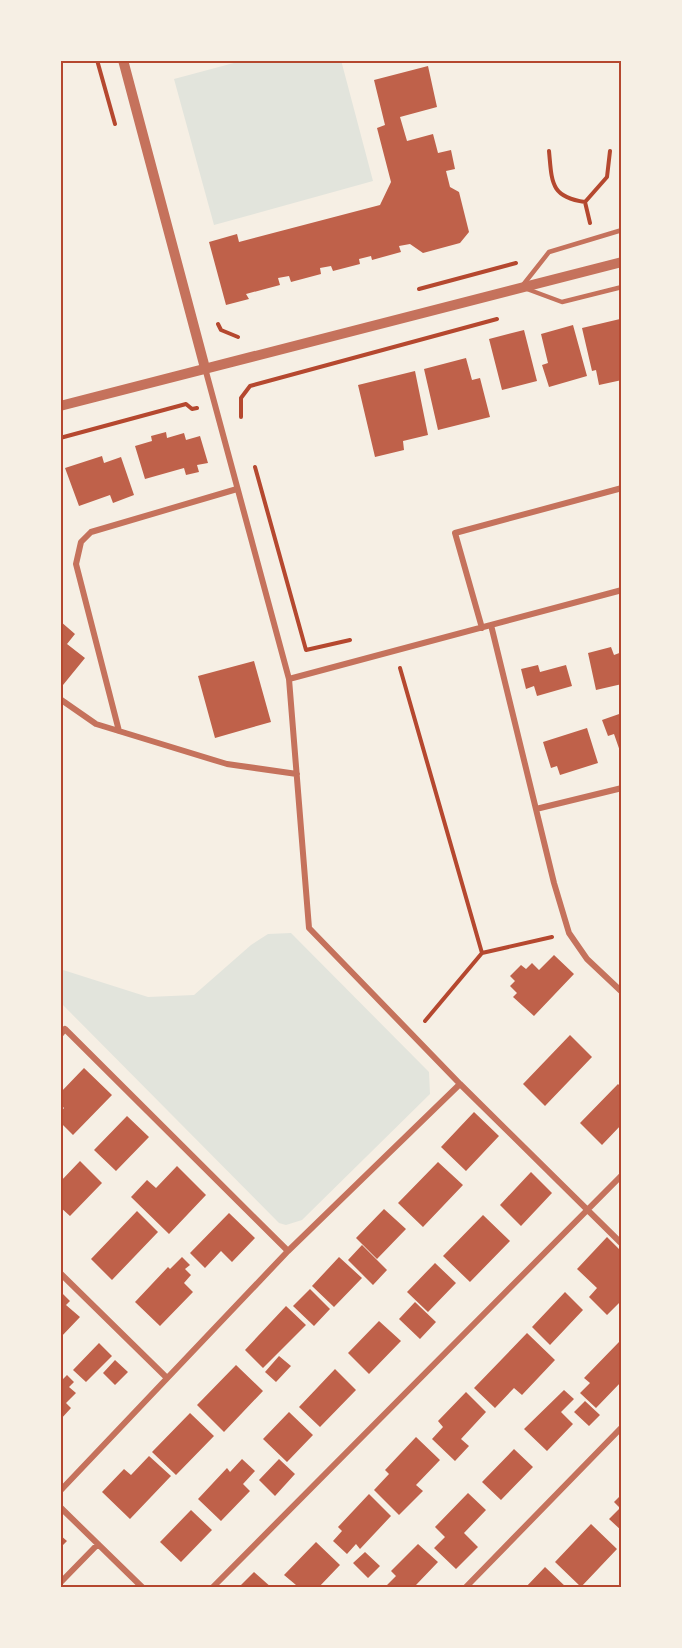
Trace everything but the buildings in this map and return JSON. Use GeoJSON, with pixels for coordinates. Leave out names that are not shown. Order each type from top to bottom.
{"type":"FeatureCollection","features":[{"type":"Feature","properties":{"kind":"street"},"geometry":{"type":"LineString","coordinates":[[123,60],[289,679],[309,928],[460,1084],[622,1244]]}},
{"type":"Feature","properties":{"kind":"street"},"geometry":{"type":"LineString","coordinates":[[60,406],[521,286],[622,262]]}},
{"type":"Feature","properties":{"kind":"street"},"geometry":{"type":"LineString","coordinates":[[482,628],[455,533],[622,488]]}},
{"type":"Feature","properties":{"kind":"street"},"geometry":{"type":"LineString","coordinates":[[118,731],[76,564],[81,542],[91,532],[237,489]]}},
{"type":"Feature","properties":{"kind":"street"},"geometry":{"type":"LineString","coordinates":[[289,679],[622,590]]}},
{"type":"Feature","properties":{"kind":"street"},"geometry":{"type":"LineString","coordinates":[[491,625],[567,933],[587,959],[622,992]]}},
{"type":"Feature","properties":{"kind":"street"},"geometry":{"type":"LineString","coordinates":[[60,699],[96,724],[118,731],[227,764],[297,774]]}},
{"type":"Feature","properties":{"kind":"street"},"geometry":{"type":"LineString","coordinates":[[536,809],[622,788]]}},
{"type":"Feature","properties":{"kind":"street"},"geometry":{"type":"LineString","coordinates":[[60,1035],[65,1029],[288,1251]]}},
{"type":"Feature","properties":{"kind":"street"},"geometry":{"type":"LineString","coordinates":[[60,1491],[288,1251],[460,1084]]}},
{"type":"Feature","properties":{"kind":"street"},"geometry":{"type":"LineString","coordinates":[[212,1588],[588,1212],[622,1175]]}},
{"type":"Feature","properties":{"kind":"street"},"geometry":{"type":"LineString","coordinates":[[60,1273],[167,1378]]}},
{"type":"Feature","properties":{"kind":"street"},"geometry":{"type":"LineString","coordinates":[[465,1588],[622,1427]]}},
{"type":"Feature","properties":{"kind":"street"},"geometry":{"type":"LineString","coordinates":[[60,1507],[144,1588]]}},
{"type":"Feature","properties":{"kind":"street"},"geometry":{"type":"LineString","coordinates":[[60,1583],[98,1544]]}},
{"type":"Feature","properties":{"kind":"lane"},"geometry":{"type":"LineString","coordinates":[[622,230],[549,252],[521,286],[562,302],[622,287]]}},
{"type":"Feature","properties":{"kind":"path"},"geometry":{"type":"LineString","coordinates":[[97,60],[116,128]]}},
{"type":"Feature","properties":{"kind":"path"},"geometry":{"type":"LineString","coordinates":[[549,151],[554,187],[564,198],[585,202]]}},
{"type":"Feature","properties":{"kind":"path"},"geometry":{"type":"LineString","coordinates":[[585,202],[607,177],[610,151]]}},
{"type":"Feature","properties":{"kind":"path"},"geometry":{"type":"LineString","coordinates":[[585,202],[591,227],[601,224]]}},
{"type":"Feature","properties":{"kind":"path"},"geometry":{"type":"LineString","coordinates":[[418,289],[522,261]]}},
{"type":"Feature","properties":{"kind":"path"},"geometry":{"type":"LineString","coordinates":[[243,426],[240,415],[241,398],[250,386],[498,319]]}},
{"type":"Feature","properties":{"kind":"path"},"geometry":{"type":"LineString","coordinates":[[218,322],[221,330],[236,338],[247,335]]}},
{"type":"Feature","properties":{"kind":"path"},"geometry":{"type":"LineString","coordinates":[[60,438],[186,404],[192,410]]}},
{"type":"Feature","properties":{"kind":"path"},"geometry":{"type":"LineString","coordinates":[[253,460],[306,650]]}},
{"type":"Feature","properties":{"kind":"path"},"geometry":{"type":"LineString","coordinates":[[395,650],[482,953]]}},
{"type":"Feature","properties":{"kind":"path"},"geometry":{"type":"LineString","coordinates":[[423,1023],[482,953],[567,933]]}},
{"type":"Feature","properties":{"kind":"shaded area"},"geometry":{"type":"Polygon","coordinates":[[[245,60],[341,60],[373,181],[214,225],[174,79],[245,60]]]}},
{"type":"Feature","properties":{"kind":"shaded area"},"geometry":{"type":"Polygon","coordinates":[[[291,933],[429,1072],[430,1094],[302,1220],[286,1225],[279,1223],[60,1002],[60,969],[148,997],[194,995],[251,945],[268,934],[291,933]]]}}]}
